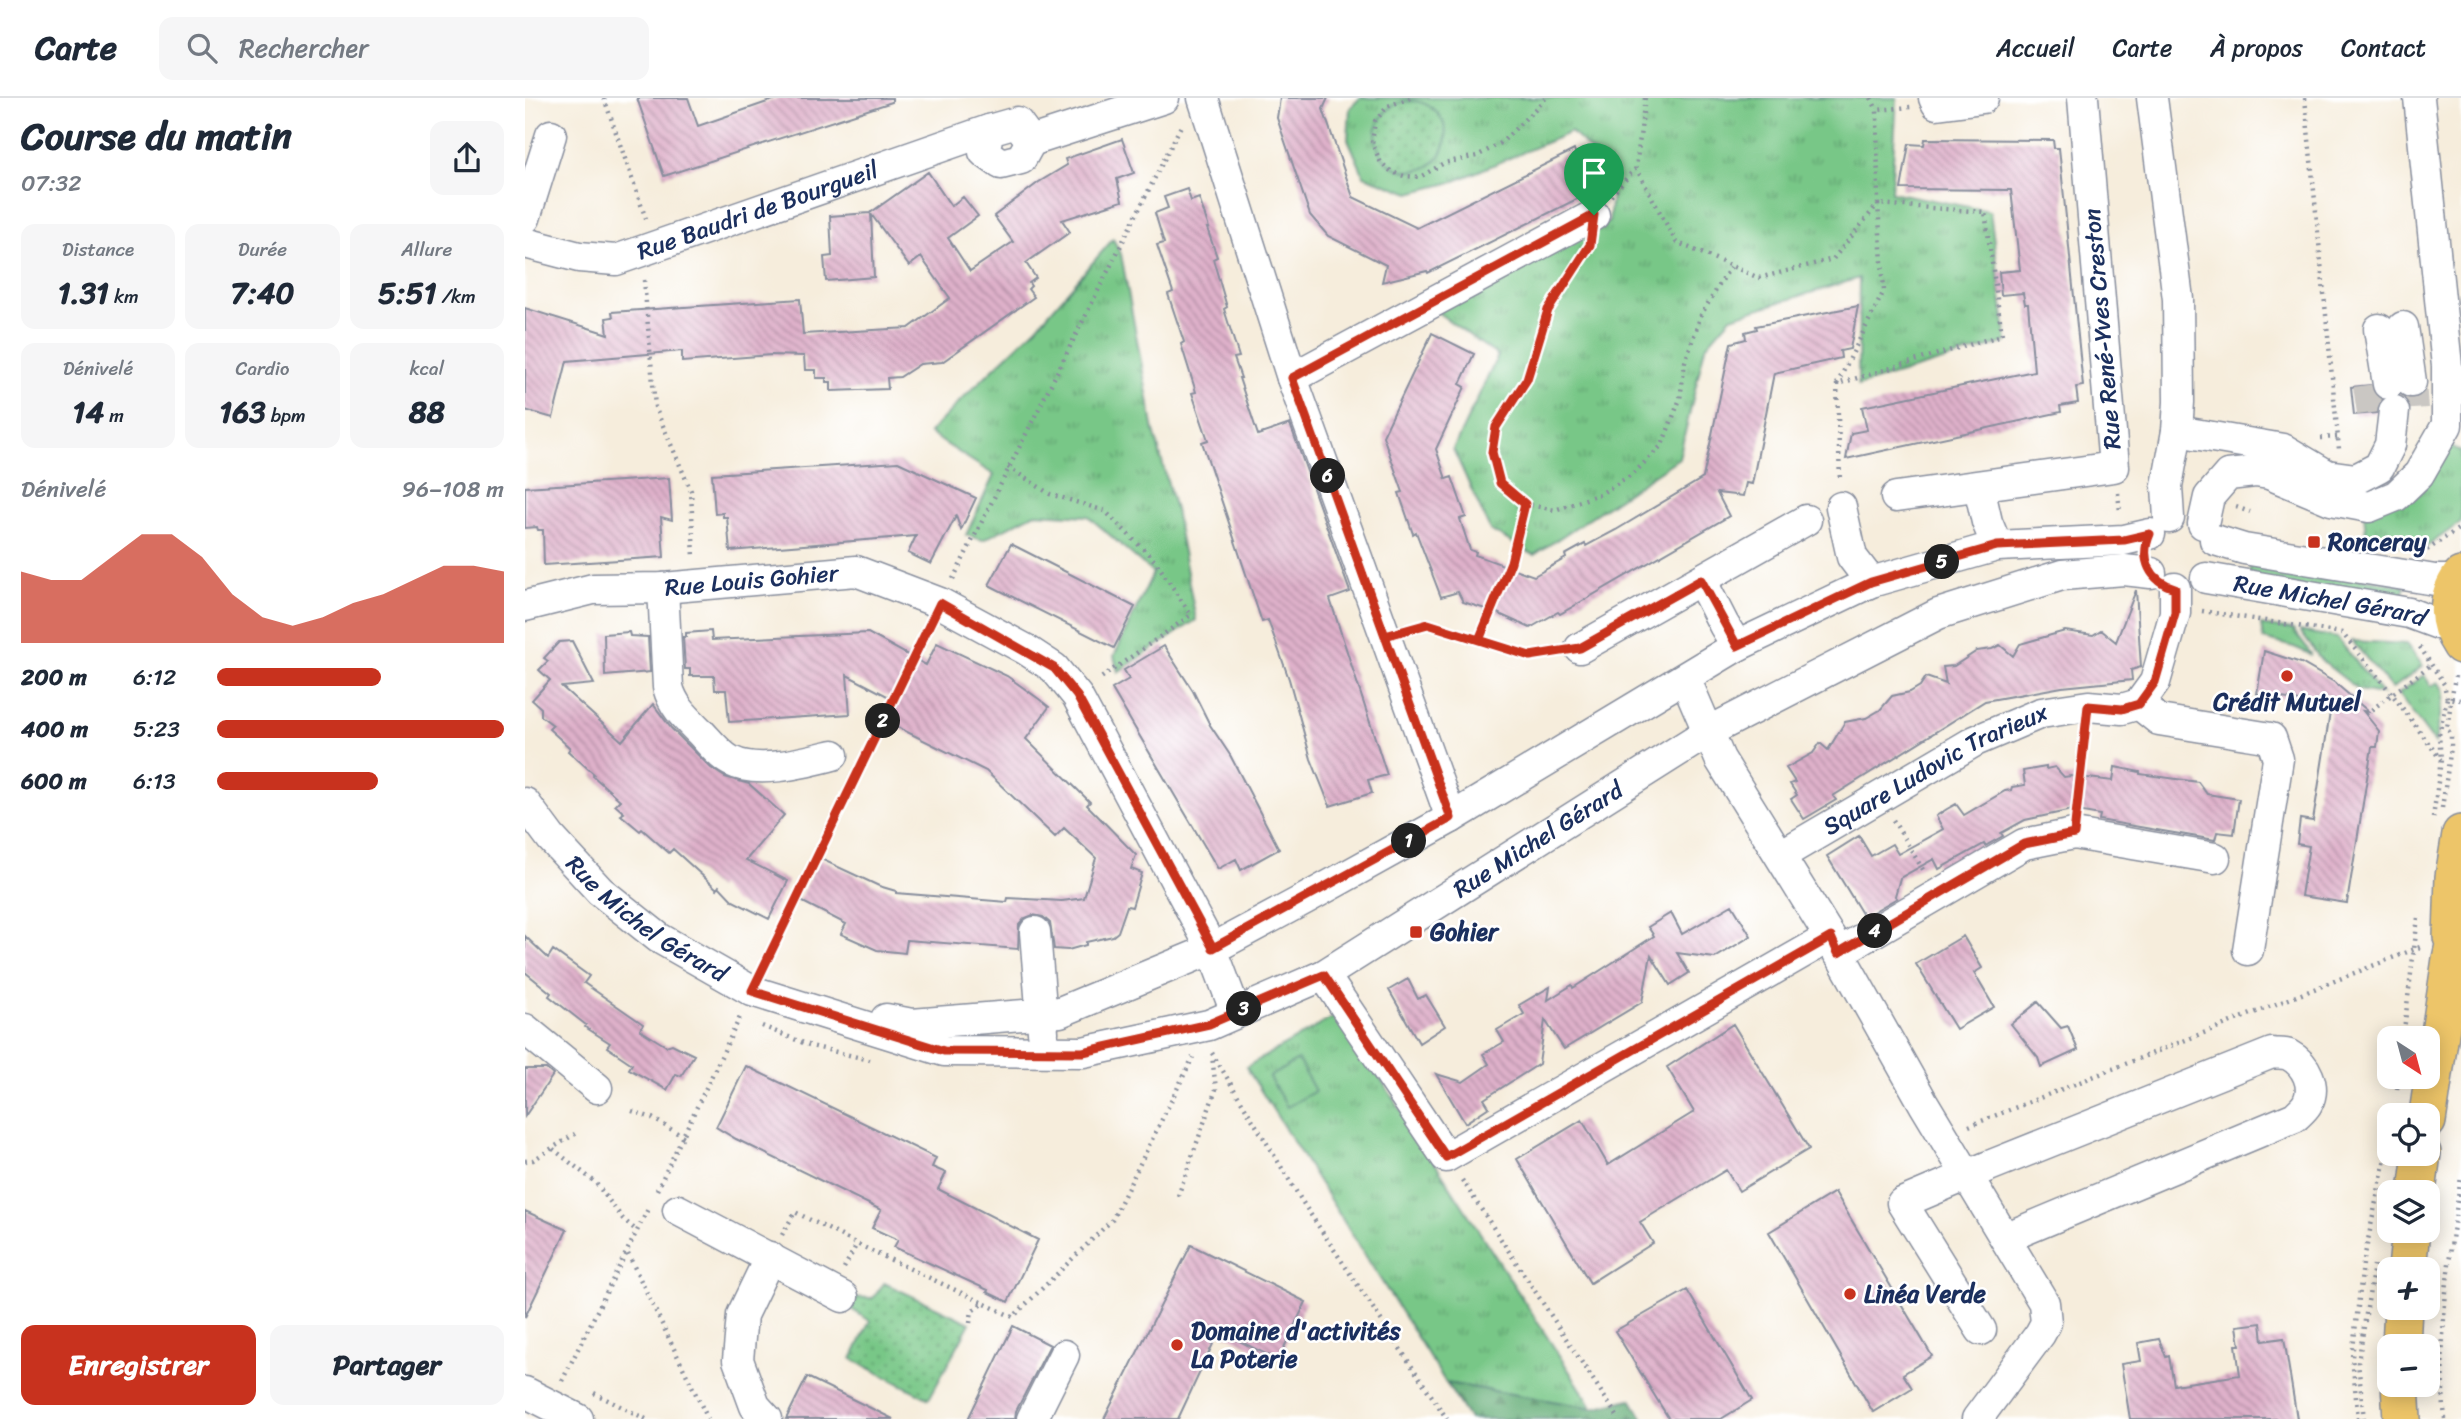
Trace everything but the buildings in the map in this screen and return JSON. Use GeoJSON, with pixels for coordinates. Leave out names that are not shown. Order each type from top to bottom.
{"type":"FeatureCollection","features":[{"type":"Feature","properties":{"kind":"main road"},"geometry":{"type":"LineString","coordinates":[[2448,646],[2449,604],[2459,578]]}},
{"type":"Feature","properties":{"kind":"main road"},"geometry":{"type":"LineString","coordinates":[[2428,1103],[2436,953],[2461,834]]}},
{"type":"Feature","properties":{"kind":"main road"},"geometry":{"type":"LineString","coordinates":[[2436,953],[2461,913]]}},
{"type":"Feature","properties":{"kind":"main road"},"geometry":{"type":"LineString","coordinates":[[2401,1397],[2402,1419]]}},
{"type":"Feature","properties":{"kind":"street","name":"Rue Baudri de Bourgueil"},"geometry":{"type":"LineString","coordinates":[[525,243],[579,257],[616,260],[989,130],[1017,122],[1031,141],[1164,98]]}},
{"type":"Feature","properties":{"kind":"street"},"geometry":{"type":"LineString","coordinates":[[1203,98],[1292,378],[1451,818]]}},
{"type":"Feature","properties":{"kind":"street"},"geometry":{"type":"LineString","coordinates":[[1935,101],[1983,98]]}},
{"type":"Feature","properties":{"kind":"street","name":"Rue René-Yves Creston"},"geometry":{"type":"LineString","coordinates":[[1896,497],[2114,467],[2083,98]]}},
{"type":"Feature","properties":{"kind":"street"},"geometry":{"type":"LineString","coordinates":[[2153,98],[2178,299],[2179,402],[2177,431],[2167,486],[2148,531],[2145,554],[2167,591],[2155,682],[2139,704],[2159,720],[2271,738],[2278,759],[2248,950]]}},
{"type":"Feature","properties":{"kind":"street"},"geometry":{"type":"LineString","coordinates":[[2209,532],[2209,497],[2228,475],[2255,472],[2269,474],[2331,500],[2369,507],[2396,496],[2419,474],[2447,425],[2447,366],[2419,98]]}},
{"type":"Feature","properties":{"kind":"street"},"geometry":{"type":"LineString","coordinates":[[525,218],[551,135]]}},
{"type":"Feature","properties":{"kind":"street"},"geometry":{"type":"LineString","coordinates":[[1292,378],[1594,215]]}},
{"type":"Feature","properties":{"kind":"street"},"geometry":{"type":"LineString","coordinates":[[2177,431],[2283,449],[2327,475],[2356,479],[2379,467],[2390,445],[2391,397],[2380,329]]}},
{"type":"Feature","properties":{"kind":"street"},"geometry":{"type":"LineString","coordinates":[[1979,487],[1987,522],[1997,546]]}},
{"type":"Feature","properties":{"kind":"street"},"geometry":{"type":"LineString","coordinates":[[1841,507],[1852,556],[1871,582]]}},
{"type":"Feature","properties":{"kind":"street","name":"Rue Michel Gérard"},"geometry":{"type":"LineString","coordinates":[[752,991],[912,1024],[1060,1012],[1213,948],[1451,818],[1737,646],[1871,582],[1997,546],[2148,531],[2181,516],[2193,518],[2209,532],[2244,549],[2435,580],[2459,578]]}},
{"type":"Feature","properties":{"kind":"street"},"geometry":{"type":"LineString","coordinates":[[1580,648],[1806,520]]}},
{"type":"Feature","properties":{"kind":"street","name":"Rue Michel Gérard"},"geometry":{"type":"LineString","coordinates":[[525,803],[551,838],[600,891],[659,938],[752,991],[944,1051],[1083,1052],[1209,1024],[1324,975],[1709,732],[1938,614],[2061,575],[2124,570],[2167,591],[2187,588],[2206,578],[2216,560],[2209,532]]}},
{"type":"Feature","properties":{"kind":"street","name":"Rue Louis Gohier"},"geometry":{"type":"LineString","coordinates":[[525,606],[593,589],[663,588],[856,570],[940,603],[1054,668],[1077,696],[1213,948],[1236,1013]]}},
{"type":"Feature","properties":{"kind":"street","name":"Rue Michel Gérard"},"geometry":{"type":"LineString","coordinates":[[2206,578],[2409,613],[2448,646]]}},
{"type":"Feature","properties":{"kind":"street"},"geometry":{"type":"LineString","coordinates":[[1701,580],[1737,646]]}},
{"type":"Feature","properties":{"kind":"street"},"geometry":{"type":"LineString","coordinates":[[663,588],[671,700],[722,754],[731,761],[748,766],[782,766],[833,755]]}},
{"type":"Feature","properties":{"kind":"street"},"geometry":{"type":"LineString","coordinates":[[1685,678],[1720,759],[1834,945],[2044,1303],[2046,1323],[1977,1419]]}},
{"type":"Feature","properties":{"kind":"street","name":"Square Ludovic Trarieux"},"geometry":{"type":"LineString","coordinates":[[1780,855],[1975,741],[2041,713],[2088,706],[2122,709],[2139,704]]}},
{"type":"Feature","properties":{"kind":"street"},"geometry":{"type":"LineString","coordinates":[[1324,975],[1446,1157],[1834,945],[1938,894],[2024,844],[2074,834],[2215,858]]}},
{"type":"Feature","properties":{"kind":"street"},"geometry":{"type":"LineString","coordinates":[[1035,932],[1044,1052]]}},
{"type":"Feature","properties":{"kind":"street"},"geometry":{"type":"LineString","coordinates":[[525,1029],[597,1088]]}},
{"type":"Feature","properties":{"kind":"street"},"geometry":{"type":"LineString","coordinates":[[1981,1330],[1902,1203],[2272,1054],[2287,1054],[2301,1065],[2309,1076],[2311,1091],[2307,1105],[2295,1117],[2005,1238]]}},
{"type":"Feature","properties":{"kind":"street"},"geometry":{"type":"LineString","coordinates":[[678,1210],[843,1297]]}},
{"type":"Feature","properties":{"kind":"street"},"geometry":{"type":"LineString","coordinates":[[767,1419],[755,1406],[739,1360],[742,1315],[770,1257]]}},
{"type":"Feature","properties":{"kind":"street"},"geometry":{"type":"LineString","coordinates":[[1032,1419],[1064,1355]]}},
{"type":"Feature","properties":{"kind":"street"},"geometry":{"type":"LineString","coordinates":[[546,1392],[578,1419]]}},
{"type":"Feature","properties":{"kind":"path"},"geometry":{"type":"LineString","coordinates":[[604,98],[649,249],[655,407],[691,491],[695,585]]}},
{"type":"Feature","properties":{"kind":"path"},"geometry":{"type":"LineString","coordinates":[[1410,98],[1388,106],[1374,121],[1372,143],[1381,163],[1391,172],[1420,177],[1444,163],[1477,156],[1501,143],[1546,98]]}},
{"type":"Feature","properties":{"kind":"path"},"geometry":{"type":"LineString","coordinates":[[1645,98],[1636,168],[1594,215],[1590,245],[1548,310],[1527,379],[1496,427],[1492,452],[1500,483],[1525,504],[1555,510],[1600,494],[1633,474],[1661,445],[1680,399],[1685,362],[1701,315],[1731,266]]}},
{"type":"Feature","properties":{"kind":"path"},"geometry":{"type":"LineString","coordinates":[[1841,507],[1837,384],[1884,291],[1878,204],[1877,110],[1871,98]]}},
{"type":"Feature","properties":{"kind":"path"},"geometry":{"type":"LineString","coordinates":[[2305,98],[2341,477]]}},
{"type":"Feature","properties":{"kind":"path"},"geometry":{"type":"LineString","coordinates":[[1877,110],[1935,101]]}},
{"type":"Feature","properties":{"kind":"path"},"geometry":{"type":"LineString","coordinates":[[546,1392],[628,1253],[940,603],[1182,122]]}},
{"type":"Feature","properties":{"kind":"path"},"geometry":{"type":"LineString","coordinates":[[1636,168],[1676,242],[1759,278],[1833,259],[1878,204]]}},
{"type":"Feature","properties":{"kind":"path"},"geometry":{"type":"LineString","coordinates":[[1837,384],[2002,335],[1985,212],[1878,204]]}},
{"type":"Feature","properties":{"kind":"path"},"geometry":{"type":"LineString","coordinates":[[2315,439],[2338,437]]}},
{"type":"Feature","properties":{"kind":"path"},"geometry":{"type":"LineString","coordinates":[[1008,467],[1050,494],[1105,510],[1156,562],[1191,615],[1077,696]]}},
{"type":"Feature","properties":{"kind":"path"},"geometry":{"type":"LineString","coordinates":[[2114,467],[2148,531]]}},
{"type":"Feature","properties":{"kind":"path"},"geometry":{"type":"LineString","coordinates":[[1479,640],[1511,562],[1525,504]]}},
{"type":"Feature","properties":{"kind":"path"},"geometry":{"type":"LineString","coordinates":[[2167,591],[2202,611],[2342,633],[2441,760]]}},
{"type":"Feature","properties":{"kind":"path"},"geometry":{"type":"LineString","coordinates":[[2409,613],[2404,638],[2448,646]]}},
{"type":"Feature","properties":{"kind":"path"},"geometry":{"type":"LineString","coordinates":[[1385,636],[1428,624],[1530,656],[1580,648]]}},
{"type":"Feature","properties":{"kind":"path"},"geometry":{"type":"LineString","coordinates":[[2366,714],[2448,646]]}},
{"type":"Feature","properties":{"kind":"path"},"geometry":{"type":"LineString","coordinates":[[2448,646],[2444,684],[2447,698],[2461,700]]}},
{"type":"Feature","properties":{"kind":"path"},"geometry":{"type":"LineString","coordinates":[[2074,834],[2088,706]]}},
{"type":"Feature","properties":{"kind":"path"},"geometry":{"type":"LineString","coordinates":[[1878,797],[1938,894]]}},
{"type":"Feature","properties":{"kind":"path"},"geometry":{"type":"LineString","coordinates":[[1944,1136],[2436,953]]}},
{"type":"Feature","properties":{"kind":"path"},"geometry":{"type":"LineString","coordinates":[[1212,1054],[1236,1013]]}},
{"type":"Feature","properties":{"kind":"path"},"geometry":{"type":"LineString","coordinates":[[1178,1196],[1216,1089],[1209,1024]]}},
{"type":"Feature","properties":{"kind":"path"},"geometry":{"type":"LineString","coordinates":[[770,1257],[795,1212],[1013,1317],[1112,1220],[1209,1024]]}},
{"type":"Feature","properties":{"kind":"path"},"geometry":{"type":"LineString","coordinates":[[1212,1054],[1305,1206],[1447,1419]]}},
{"type":"Feature","properties":{"kind":"path"},"geometry":{"type":"LineString","coordinates":[[632,1111],[652,1118],[684,1137]]}},
{"type":"Feature","properties":{"kind":"path"},"geometry":{"type":"LineString","coordinates":[[525,1161],[533,1160],[575,1134]]}},
{"type":"Feature","properties":{"kind":"path"},"geometry":{"type":"LineString","coordinates":[[553,1149],[596,1182],[623,1219],[638,1231]]}},
{"type":"Feature","properties":{"kind":"path"},"geometry":{"type":"LineString","coordinates":[[1446,1157],[1619,1419]]}},
{"type":"Feature","properties":{"kind":"path"},"geometry":{"type":"LineString","coordinates":[[2358,1419],[2353,1344],[2363,1264],[2383,1166]]}},
{"type":"Feature","properties":{"kind":"path"},"geometry":{"type":"LineString","coordinates":[[2445,1419],[2442,1354],[2445,1301],[2461,1178]]}},
{"type":"Feature","properties":{"kind":"path"},"geometry":{"type":"LineString","coordinates":[[628,1253],[708,1419]]}},
{"type":"Feature","properties":{"kind":"path"},"geometry":{"type":"LineString","coordinates":[[970,1323],[972,1311],[982,1304]]}},
{"type":"Feature","properties":{"kind":"path"},"geometry":{"type":"LineString","coordinates":[[2364,1419],[2358,1363],[2377,1306]]}},
{"type":"Feature","properties":{"kind":"path"},"geometry":{"type":"LineString","coordinates":[[546,1392],[575,1384]]}},
{"type":"Feature","properties":{"kind":"path"},"geometry":{"type":"LineString","coordinates":[[587,1390],[646,1419]]}},
{"type":"Feature","properties":{"kind":"green space"},"geometry":{"type":"Polygon","coordinates":[[[1360,98],[1897,98],[1891,192],[1990,211],[2007,342],[1858,386],[1859,278],[1731,317],[1705,347],[1679,458],[1534,555],[1490,530],[1453,449],[1498,356],[1437,312],[1609,222],[1614,173],[1571,132],[1453,182],[1410,193],[1364,176],[1348,139],[1350,108],[1360,98]]]}},
{"type":"Feature","properties":{"kind":"green space"},"geometry":{"type":"Polygon","coordinates":[[[1418,101],[1431,107],[1440,116],[1444,122],[1444,150],[1436,161],[1425,169],[1404,171],[1386,161],[1378,150],[1376,129],[1386,111],[1397,103],[1418,101]]]}},
{"type":"Feature","properties":{"kind":"green space"},"geometry":{"type":"Polygon","coordinates":[[[1113,239],[1121,254],[1154,431],[1175,510],[1196,620],[1118,672],[1114,656],[1153,573],[1088,516],[1035,513],[983,540],[966,535],[994,475],[929,433],[1037,327],[1113,239]]]}},
{"type":"Feature","properties":{"kind":"green space"},"geometry":{"type":"Polygon","coordinates":[[[2451,446],[2461,452],[2461,522],[2422,550],[2366,536],[2364,513],[2451,446]]]}},
{"type":"Feature","properties":{"kind":"green space"},"geometry":{"type":"Polygon","coordinates":[[[2252,559],[2405,586],[2401,605],[2249,578],[2252,559]]]}},
{"type":"Feature","properties":{"kind":"green space"},"geometry":{"type":"Polygon","coordinates":[[[2261,625],[2293,630],[2312,655],[2263,639],[2261,625]]]}},
{"type":"Feature","properties":{"kind":"green space"},"geometry":{"type":"Polygon","coordinates":[[[2300,631],[2337,638],[2382,694],[2359,690],[2322,661],[2300,631]]]}},
{"type":"Feature","properties":{"kind":"green space"},"geometry":{"type":"Polygon","coordinates":[[[2352,641],[2406,644],[2423,666],[2392,689],[2352,641]]]}},
{"type":"Feature","properties":{"kind":"green space"},"geometry":{"type":"Polygon","coordinates":[[[2424,675],[2431,686],[2438,682],[2443,688],[2435,743],[2398,694],[2424,675]]]}},
{"type":"Feature","properties":{"kind":"green space"},"geometry":{"type":"Polygon","coordinates":[[[1339,1014],[1593,1408],[1446,1383],[1246,1067],[1339,1014]]]}},
{"type":"Feature","properties":{"kind":"green space"},"geometry":{"type":"Polygon","coordinates":[[[1298,1060],[1315,1091],[1287,1107],[1269,1077],[1298,1060]]]}},
{"type":"Feature","properties":{"kind":"green space"},"geometry":{"type":"Polygon","coordinates":[[[884,1283],[970,1323],[929,1399],[852,1359],[870,1321],[843,1304],[843,1297],[873,1298],[884,1283]]]}},
{"type":"Feature","properties":{"kind":"green space"},"geometry":{"type":"Polygon","coordinates":[[[1446,1383],[1593,1408],[1631,1399],[1643,1419],[1469,1419],[1446,1383]]]}},
{"type":"Feature","properties":{"kind":"tunnel"},"geometry":{"type":"LineString","coordinates":[[2411,382],[2413,409]]}},
{"type":"Feature","properties":{"kind":"tunnel"},"geometry":{"type":"LineString","coordinates":[[2368,385],[2372,413]]}},
{"type":"Feature","properties":{"kind":"place","name":"Ronceray"},"geometry":{"type":"Point","coordinates":[2314,542]}},
{"type":"Feature","properties":{"kind":"place","name":"Crédit Mutuel"},"geometry":{"type":"Point","coordinates":[2287,676]}},
{"type":"Feature","properties":{"kind":"place","name":"Gohier"},"geometry":{"type":"Point","coordinates":[1416,932]}},
{"type":"Feature","properties":{"kind":"place","name":"Linéa Verde"},"geometry":{"type":"Point","coordinates":[1850,1294]}},
{"type":"Feature","properties":{"kind":"place","name":"Domaine d'activités La Poterie"},"geometry":{"type":"Point","coordinates":[1177,1345]}},
{"type":"Feature","properties":{"kind":"route"},"geometry":{"type":"LineString","coordinates":[[1594,215],[1292,378],[1385,636],[1428,624],[1479,640],[1530,656],[1580,648],[1701,580],[1737,646],[1871,582],[1997,546],[2124,540],[2150,534],[2145,554],[2147,564],[2158,580],[2175,588],[2175,613],[2155,682],[2139,704],[2122,709],[2088,706],[2074,834],[2024,844],[1838,953],[1831,937],[1446,1157],[1324,975],[1209,1024],[1083,1052],[944,1051],[752,991],[940,603],[1025,649],[1054,668],[1077,696],[1213,948],[1451,818],[1385,636],[1428,624],[1479,640],[1511,562],[1525,504],[1500,483],[1492,452],[1496,427],[1527,379],[1548,310],[1590,245],[1594,215]]}}]}
